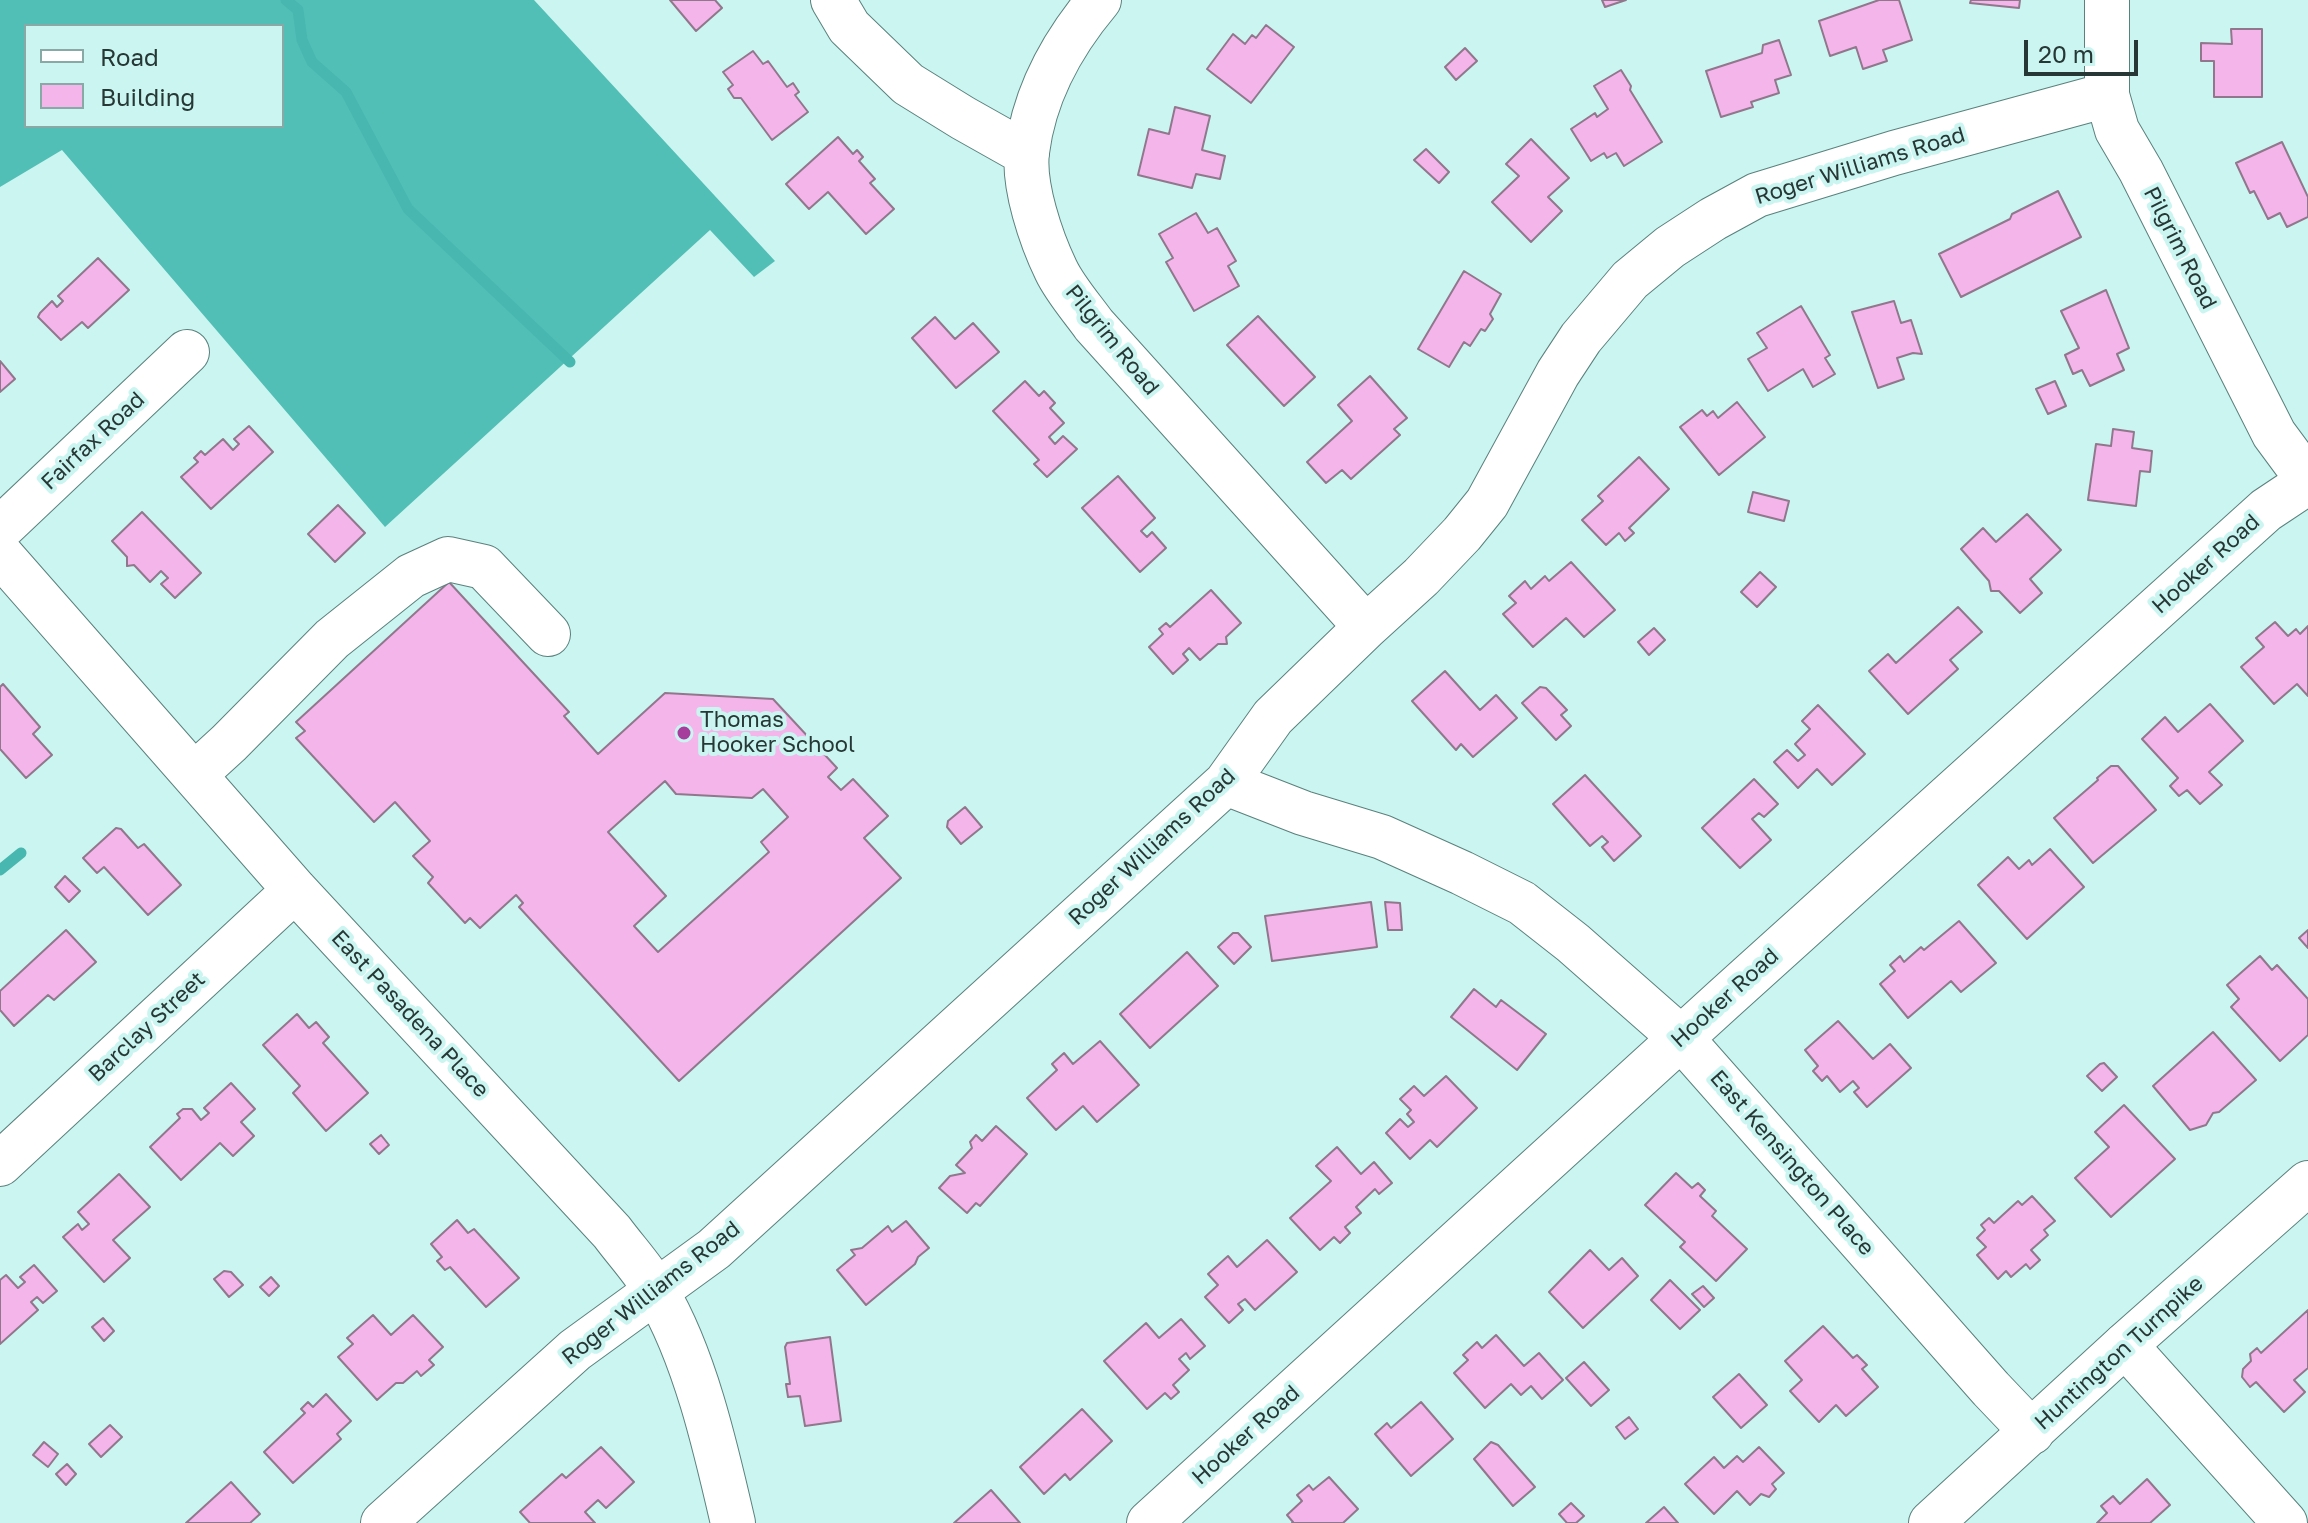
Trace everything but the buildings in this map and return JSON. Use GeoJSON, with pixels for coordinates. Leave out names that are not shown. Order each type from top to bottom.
{"type":"FeatureCollection","features":[{"type":"Feature","properties":{"kind":"street"},"geometry":{"type":"LineString","coordinates":[[833,0],[849,27],[908,84],[1027,154]]}},
{"type":"Feature","properties":{"kind":"street","name":"Pilgrim Road"},"geometry":{"type":"LineString","coordinates":[[1099,0],[1076,28],[1048,75],[1027,154],[1030,197],[1057,273],[1094,325],[1366,627]]}},
{"type":"Feature","properties":{"kind":"street","name":"Pilgrim Road"},"geometry":{"type":"LineString","coordinates":[[2107,0],[2107,95],[2117,130],[2141,171],[2274,434],[2308,481]]}},
{"type":"Feature","properties":{"kind":"street","name":"Roger Williams Road"},"geometry":{"type":"LineString","coordinates":[[383,1523],[575,1350],[714,1249],[1226,783],[1273,717],[1462,534],[1492,494],[1558,373],[1581,338],[1630,280],[1670,247],[1757,195],[1894,153],[2107,95]]}},
{"type":"Feature","properties":{"kind":"street","name":"Fairfax Road"},"geometry":{"type":"LineString","coordinates":[[0,529],[187,352]]}},
{"type":"Feature","properties":{"kind":"street","name":"Hooker Road"},"geometry":{"type":"LineString","coordinates":[[1149,1523],[2266,510],[2308,481]]}},
{"type":"Feature","properties":{"kind":"street","name":"East Pasadena Place"},"geometry":{"type":"LineString","coordinates":[[0,554],[295,890],[612,1232],[656,1291],[684,1351],[714,1447],[733,1523]]}},
{"type":"Feature","properties":{"kind":"street"},"geometry":{"type":"LineString","coordinates":[[194,775],[332,639],[411,576],[448,559],[484,567],[548,634]]}},
{"type":"Feature","properties":{"kind":"street","name":"East Kensington Place"},"geometry":{"type":"LineString","coordinates":[[1226,783],[1303,813],[1382,837],[1522,903],[1573,943],[1681,1038],[2032,1432]]}},
{"type":"Feature","properties":{"kind":"street","name":"Barclay Street"},"geometry":{"type":"LineString","coordinates":[[0,1164],[295,890]]}},
{"type":"Feature","properties":{"kind":"street","name":"Huntington Turnpike"},"geometry":{"type":"LineString","coordinates":[[1931,1523],[2308,1183]]}},
{"type":"Feature","properties":{"kind":"street"},"geometry":{"type":"LineString","coordinates":[[2125,1345],[2285,1523]]}},
{"type":"Feature","properties":{"kind":"shaded area"},"geometry":{"type":"Polygon","coordinates":[[[0,0],[534,0],[775,261],[754,277],[710,230],[385,527],[62,150],[0,187],[0,0]]]}},
{"type":"Feature","properties":{"kind":"waterway"},"geometry":{"type":"LineString","coordinates":[[286,0],[298,10],[302,40],[312,62],[346,92],[408,209],[570,362]]}},
{"type":"Feature","properties":{"kind":"waterway"},"geometry":{"type":"LineString","coordinates":[[0,870],[21,853]]}},
{"type":"Feature","properties":{"kind":"place","name":"Thomas Hooker School"},"geometry":{"type":"Point","coordinates":[684,733]}}]}
